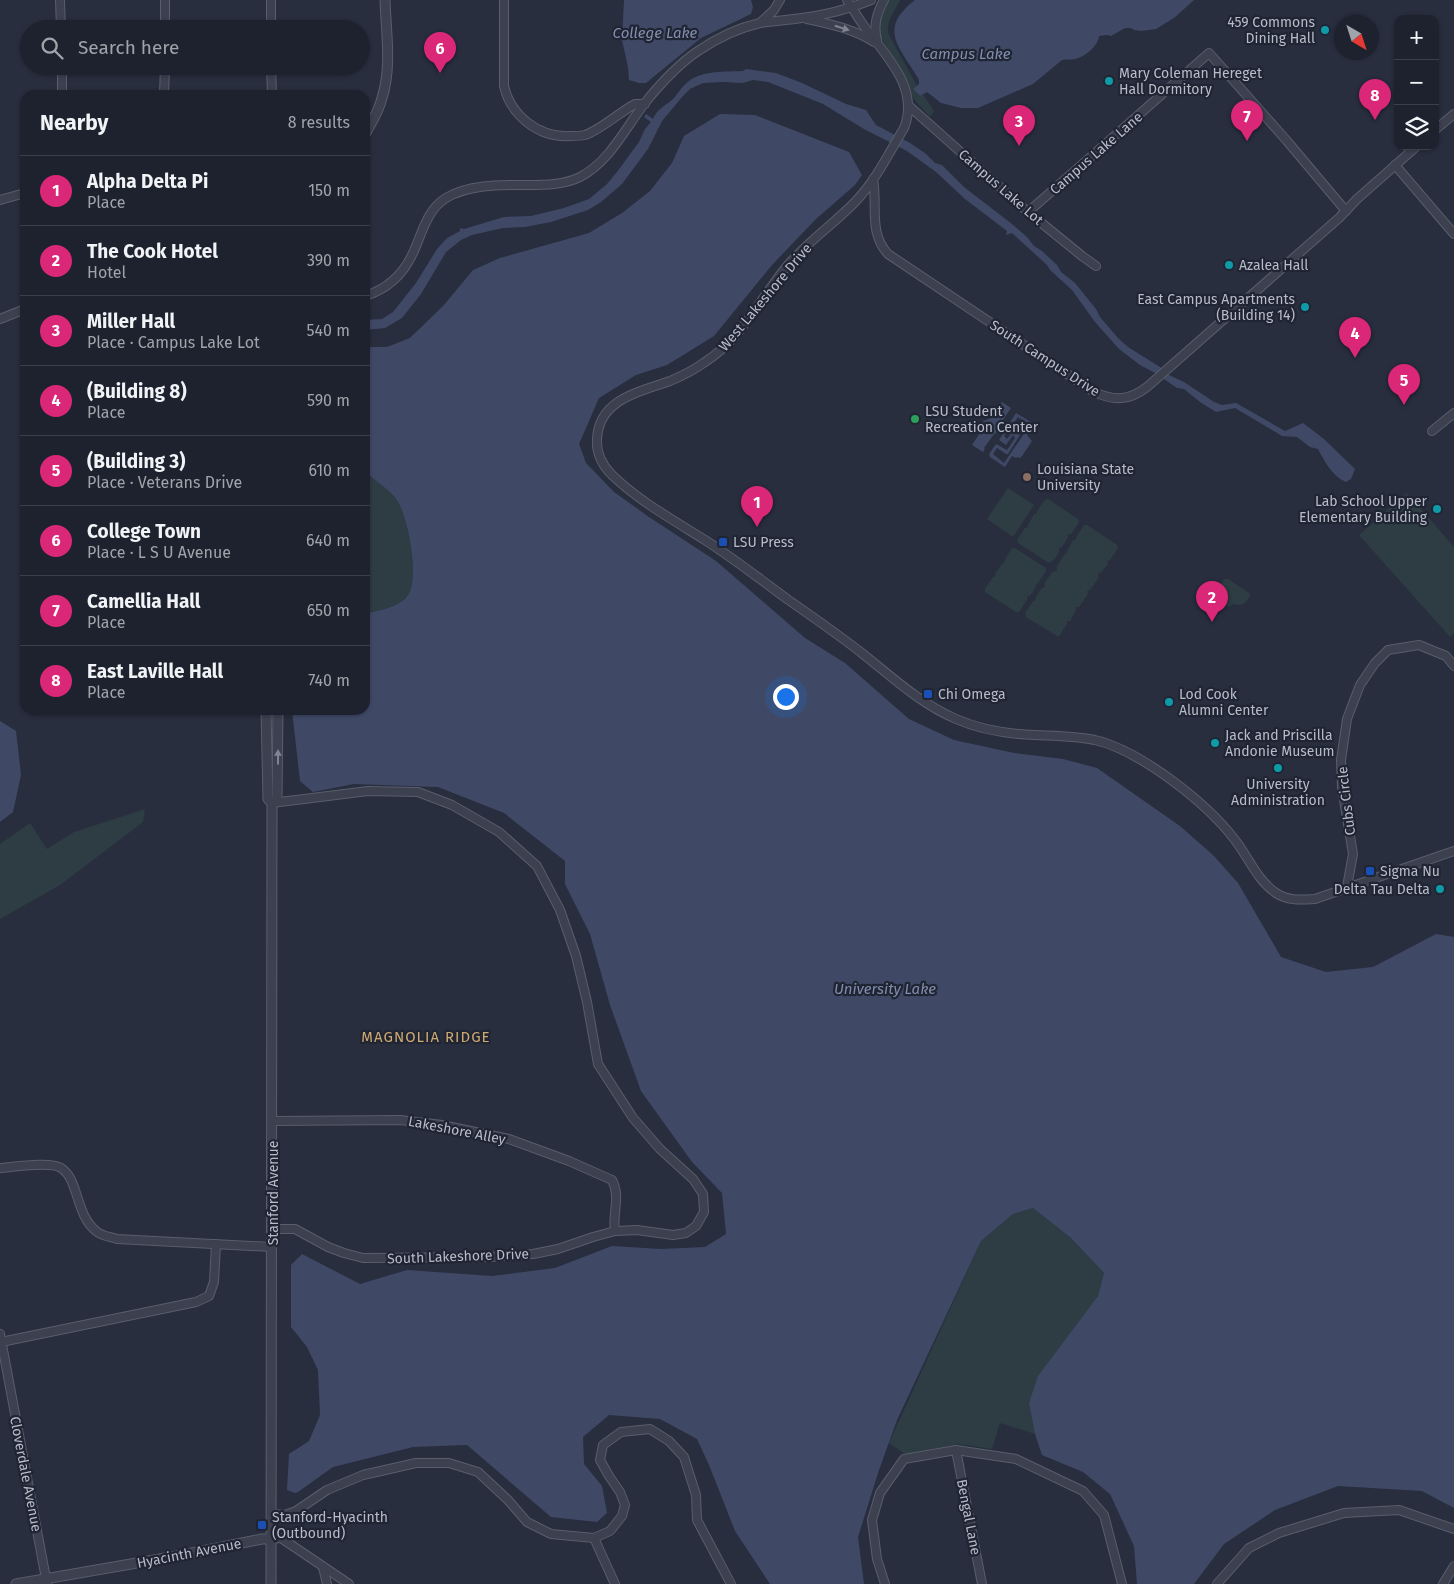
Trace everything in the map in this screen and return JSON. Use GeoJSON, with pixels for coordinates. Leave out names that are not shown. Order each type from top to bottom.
{"type":"FeatureCollection","features":[{"type":"Feature","properties":{"kind":"street"},"geometry":{"type":"LineString","coordinates":[[60,0],[61,20]]}},
{"type":"Feature","properties":{"kind":"street"},"geometry":{"type":"LineString","coordinates":[[165,0],[165,20]]}},
{"type":"Feature","properties":{"kind":"street"},"geometry":{"type":"LineString","coordinates":[[271,0],[271,20]]}},
{"type":"Feature","properties":{"kind":"street"},"geometry":{"type":"LineString","coordinates":[[370,125],[378,111],[385,88],[387,58],[385,0]]}},
{"type":"Feature","properties":{"kind":"street"},"geometry":{"type":"LineString","coordinates":[[504,0],[504,86],[506,96],[529,124],[549,135],[584,135],[635,104],[645,104]]}},
{"type":"Feature","properties":{"kind":"street"},"geometry":{"type":"LineString","coordinates":[[760,23],[774,10],[780,0]]}},
{"type":"Feature","properties":{"kind":"street"},"geometry":{"type":"LineString","coordinates":[[370,294],[382,289],[399,276],[412,255],[430,214],[436,205],[443,200],[472,187],[546,185],[578,178],[592,170],[602,160],[665,79],[698,51],[734,31],[760,23],[821,15],[849,3],[871,0]]}},
{"type":"Feature","properties":{"kind":"street"},"geometry":{"type":"LineString","coordinates":[[878,44],[875,23],[884,0]]}},
{"type":"Feature","properties":{"kind":"street","name":"West Lakeshore Drive"},"geometry":{"type":"LineString","coordinates":[[849,3],[894,65],[903,84],[909,106],[904,128],[873,179],[856,200],[791,262],[747,322],[724,348],[696,368],[625,397],[612,406],[602,420],[597,434],[597,448],[604,466],[618,481],[641,498],[723,553],[854,647],[903,687],[931,706],[955,719],[987,730],[1012,734],[1090,739],[1116,747],[1141,759],[1206,808],[1234,839],[1258,875],[1276,893],[1292,900],[1315,899],[1454,851]]}},
{"type":"Feature","properties":{"kind":"street"},"geometry":{"type":"LineString","coordinates":[[803,18],[842,27],[865,36],[878,44]]}},
{"type":"Feature","properties":{"kind":"street","name":"Campus Lake Lane"},"geometry":{"type":"LineString","coordinates":[[1028,212],[1209,53],[1346,210]]}},
{"type":"Feature","properties":{"kind":"street"},"geometry":{"type":"LineString","coordinates":[[62,75],[62,90]]}},
{"type":"Feature","properties":{"kind":"street"},"geometry":{"type":"LineString","coordinates":[[164,90],[165,75]]}},
{"type":"Feature","properties":{"kind":"street"},"geometry":{"type":"LineString","coordinates":[[272,75],[272,90]]}},
{"type":"Feature","properties":{"kind":"street","name":"Campus Lake Lot"},"geometry":{"type":"LineString","coordinates":[[909,106],[1028,212],[1096,266]]}},
{"type":"Feature","properties":{"kind":"street"},"geometry":{"type":"LineString","coordinates":[[1439,127],[1454,114]]}},
{"type":"Feature","properties":{"kind":"street","name":"South Campus Drive"},"geometry":{"type":"LineString","coordinates":[[873,179],[876,233],[888,254],[1094,392],[1105,396],[1122,398],[1134,396],[1147,387],[1412,150]]}},
{"type":"Feature","properties":{"kind":"street"},"geometry":{"type":"LineString","coordinates":[[1395,165],[1454,234]]}},
{"type":"Feature","properties":{"kind":"street"},"geometry":{"type":"LineString","coordinates":[[0,200],[20,194]]}},
{"type":"Feature","properties":{"kind":"street"},"geometry":{"type":"LineString","coordinates":[[0,319],[20,311]]}},
{"type":"Feature","properties":{"kind":"street"},"geometry":{"type":"LineString","coordinates":[[1432,431],[1454,413]]}},
{"type":"Feature","properties":{"kind":"street","name":"Cubs Circle"},"geometry":{"type":"LineString","coordinates":[[1347,887],[1353,854],[1342,788],[1341,760],[1347,719],[1360,686],[1375,663],[1388,650],[1419,645],[1446,656],[1454,666]]}},
{"type":"Feature","properties":{"kind":"street","name":"Stanford Avenue"},"geometry":{"type":"LineString","coordinates":[[266,715],[268,799],[272,802],[271,1584]]}},
{"type":"Feature","properties":{"kind":"street","name":"Stanford Avenue"},"geometry":{"type":"LineString","coordinates":[[272,802],[277,799],[278,715]]}},
{"type":"Feature","properties":{"kind":"street","name":"South Lakeshore Drive"},"geometry":{"type":"LineString","coordinates":[[272,802],[368,791],[418,792],[452,805],[499,832],[538,866],[560,910],[576,956],[587,1002],[598,1064],[633,1118],[660,1149],[693,1178],[703,1194],[704,1212],[696,1226],[686,1233],[673,1235],[637,1230],[615,1231],[558,1249],[534,1254],[490,1257],[363,1258],[328,1247],[295,1229],[272,1229]]}},
{"type":"Feature","properties":{"kind":"street","name":"Lakeshore Alley"},"geometry":{"type":"LineString","coordinates":[[273,1121],[400,1120],[508,1139],[612,1180],[616,1192],[615,1231]]}},
{"type":"Feature","properties":{"kind":"street"},"geometry":{"type":"LineString","coordinates":[[0,1168],[39,1165],[61,1167],[72,1178],[84,1218],[97,1233],[117,1239],[272,1247]]}},
{"type":"Feature","properties":{"kind":"street"},"geometry":{"type":"LineString","coordinates":[[1,1338],[196,1302],[209,1296],[214,1282],[216,1244]]}},
{"type":"Feature","properties":{"kind":"street","name":"Cloverdale Avenue"},"geometry":{"type":"LineString","coordinates":[[1,1338],[47,1581]]}},
{"type":"Feature","properties":{"kind":"street"},"geometry":{"type":"LineString","coordinates":[[272,1514],[285,1515],[296,1511],[327,1490],[363,1475],[416,1463],[449,1463],[478,1472],[508,1500],[527,1522],[550,1534],[594,1538],[610,1531],[622,1516],[625,1505],[620,1492],[600,1460],[603,1445],[622,1432],[650,1429],[669,1441],[684,1457],[696,1495],[698,1520],[731,1584]]}},
{"type":"Feature","properties":{"kind":"street"},"geometry":{"type":"LineString","coordinates":[[885,1584],[877,1559],[872,1520],[880,1493],[904,1459],[956,1450],[1016,1459],[1083,1491],[1104,1515],[1122,1584]]}},
{"type":"Feature","properties":{"kind":"street","name":"Bengal Lane"},"geometry":{"type":"LineString","coordinates":[[956,1450],[982,1584]]}},
{"type":"Feature","properties":{"kind":"street"},"geometry":{"type":"LineString","coordinates":[[1217,1584],[1249,1548],[1279,1533],[1344,1513],[1398,1510],[1454,1528]]}},
{"type":"Feature","properties":{"kind":"street","name":"Hyacinth Avenue"},"geometry":{"type":"LineString","coordinates":[[16,1584],[47,1581],[281,1538],[349,1584]]}},
{"type":"Feature","properties":{"kind":"street"},"geometry":{"type":"LineString","coordinates":[[594,1538],[615,1584]]}},
{"type":"Feature","properties":{"kind":"street"},"geometry":{"type":"LineString","coordinates":[[1443,1584],[1454,1566]]}},
{"type":"Feature","properties":{"kind":"street"},"geometry":{"type":"LineString","coordinates":[[323,1567],[327,1584]]}},
{"type":"Feature","properties":{"kind":"shaded area"},"geometry":{"type":"Polygon","coordinates":[[[888,0],[900,0],[889,22],[889,35],[917,86],[913,89],[920,96],[923,94],[934,111],[930,117],[913,98],[899,66],[880,36],[878,26],[883,6],[888,0]]]}},
{"type":"Feature","properties":{"kind":"shaded area"},"geometry":{"type":"Polygon","coordinates":[[[370,476],[397,500],[409,535],[413,566],[410,591],[405,599],[386,609],[370,612],[370,476]]]}},
{"type":"Feature","properties":{"kind":"shaded area"},"geometry":{"type":"Polygon","coordinates":[[[1008,488],[1034,505],[1013,537],[987,519],[1008,488]]]}},
{"type":"Feature","properties":{"kind":"shaded area"},"geometry":{"type":"Polygon","coordinates":[[[1407,493],[1454,547],[1454,633],[1450,637],[1359,535],[1407,493]]]}},
{"type":"Feature","properties":{"kind":"shaded area"},"geometry":{"type":"Polygon","coordinates":[[[1048,499],[1078,519],[1079,522],[1071,534],[1068,534],[1062,547],[1059,548],[1056,557],[1049,563],[1018,543],[1017,540],[1025,528],[1028,527],[1034,514],[1037,514],[1045,500],[1048,499]]]}},
{"type":"Feature","properties":{"kind":"shaded area"},"geometry":{"type":"Polygon","coordinates":[[[1084,525],[1087,525],[1117,545],[1118,548],[1110,560],[1107,561],[1108,564],[1098,574],[1099,577],[1090,590],[1087,591],[1088,594],[1079,607],[1076,607],[1070,621],[1067,621],[1059,636],[1057,636],[1026,617],[1025,613],[1033,601],[1036,600],[1035,598],[1042,588],[1045,587],[1044,584],[1052,572],[1057,571],[1057,566],[1067,553],[1073,540],[1076,540],[1084,525]]]}},
{"type":"Feature","properties":{"kind":"shaded area"},"geometry":{"type":"Polygon","coordinates":[[[1012,548],[1015,548],[1046,568],[1046,571],[1036,584],[1033,592],[1027,597],[1019,612],[1016,612],[985,592],[985,589],[993,577],[996,576],[995,574],[1004,563],[1012,548]]]}},
{"type":"Feature","properties":{"kind":"shaded area"},"geometry":{"type":"Polygon","coordinates":[[[1224,579],[1228,579],[1249,593],[1250,596],[1244,603],[1241,605],[1232,604],[1230,607],[1222,602],[1220,586],[1224,579]]]}},
{"type":"Feature","properties":{"kind":"shaded area"},"geometry":{"type":"Polygon","coordinates":[[[145,809],[143,822],[60,885],[0,919],[0,844],[30,823],[47,849],[74,832],[145,809]]]}},
{"type":"Feature","properties":{"kind":"shaded area"},"geometry":{"type":"Polygon","coordinates":[[[1033,1208],[1071,1238],[1104,1273],[1098,1296],[1029,1403],[1035,1434],[1000,1423],[992,1449],[958,1444],[905,1454],[889,1443],[981,1241],[1013,1214],[1033,1208]]]}},
{"type":"Feature","properties":{"kind":"water","name":"College Lake"},"geometry":{"type":"Polygon","coordinates":[[[624,0],[751,0],[753,7],[751,14],[701,38],[646,83],[639,83],[629,80],[622,40],[624,0]]]}},
{"type":"Feature","properties":{"kind":"water","name":"Campus Lake"},"geometry":{"type":"Polygon","coordinates":[[[915,0],[1194,0],[1174,18],[1156,29],[1141,31],[1125,28],[1111,36],[1099,36],[1094,47],[1087,53],[1079,58],[1062,60],[1033,84],[978,108],[961,108],[941,103],[927,92],[920,96],[913,89],[919,84],[919,80],[900,49],[894,30],[903,11],[915,0]]]}},
{"type":"Feature","properties":{"kind":"water"},"geometry":{"type":"Polygon","coordinates":[[[746,69],[776,73],[846,104],[866,110],[876,125],[910,143],[925,153],[935,163],[942,165],[964,187],[1027,237],[1034,246],[1057,265],[1061,272],[1075,283],[1096,309],[1100,317],[1128,347],[1214,402],[1222,405],[1236,403],[1285,431],[1303,423],[1324,439],[1355,469],[1351,479],[1346,482],[1337,476],[1329,468],[1318,449],[1310,447],[1297,437],[1282,436],[1235,408],[1216,412],[1184,389],[1177,388],[1140,365],[1119,349],[1095,322],[1072,290],[1047,265],[1012,233],[1006,235],[1007,231],[965,199],[936,172],[907,151],[864,129],[823,104],[768,82],[753,80],[743,83],[703,83],[690,89],[662,121],[648,149],[622,184],[601,202],[588,210],[551,222],[525,227],[503,228],[472,235],[461,240],[446,252],[421,294],[402,318],[385,328],[370,330],[370,320],[382,319],[393,312],[416,283],[437,249],[447,238],[460,231],[460,228],[464,229],[504,217],[531,216],[564,208],[589,199],[607,184],[639,142],[645,129],[651,122],[644,117],[646,114],[653,119],[659,110],[695,77],[708,73],[743,71],[746,69]]]}},
{"type":"Feature","properties":{"kind":"water","name":"University Lake"},"geometry":{"type":"Polygon","coordinates":[[[720,114],[755,115],[849,152],[862,175],[855,185],[816,219],[772,265],[714,336],[667,365],[636,375],[599,398],[579,444],[586,463],[614,492],[716,561],[805,638],[845,663],[909,719],[954,740],[1014,753],[1063,759],[1097,768],[1180,826],[1213,855],[1238,883],[1281,957],[1326,972],[1373,967],[1436,934],[1454,937],[1454,1508],[1422,1491],[1338,1486],[1275,1510],[1224,1544],[1194,1584],[1137,1584],[1134,1546],[1110,1494],[1083,1472],[1042,1455],[1035,1434],[1029,1403],[1038,1376],[1098,1296],[1104,1273],[1071,1238],[1033,1208],[1013,1214],[981,1241],[897,1420],[858,1537],[864,1584],[770,1584],[735,1531],[697,1439],[660,1419],[609,1415],[583,1437],[584,1464],[602,1486],[607,1513],[597,1522],[551,1517],[467,1445],[413,1447],[333,1467],[298,1492],[295,1493],[287,1490],[289,1454],[309,1441],[320,1415],[318,1370],[307,1347],[291,1327],[291,1265],[302,1254],[360,1284],[407,1270],[492,1276],[555,1268],[612,1246],[661,1249],[705,1247],[726,1234],[722,1193],[692,1162],[641,1091],[610,1005],[590,934],[565,884],[565,861],[504,813],[438,787],[354,784],[313,792],[300,781],[293,715],[370,715],[370,612],[386,609],[401,602],[410,591],[413,566],[412,550],[401,509],[391,493],[370,476],[370,347],[387,347],[410,338],[444,305],[473,270],[500,258],[589,233],[622,213],[650,191],[672,163],[684,136],[720,114]]]}},
{"type":"Feature","properties":{"kind":"water"},"geometry":{"type":"Polygon","coordinates":[[[1002,402],[1011,408],[983,452],[972,445],[984,427],[983,421],[989,419],[1002,402]]]}},
{"type":"Feature","properties":{"kind":"water"},"geometry":{"type":"Polygon","coordinates":[[[1016,413],[1034,424],[1027,435],[1032,441],[1022,456],[1016,458],[1012,456],[1005,467],[990,457],[989,454],[996,444],[1007,450],[1015,438],[1013,435],[1006,445],[999,440],[1016,413]],[[1018,417],[1004,436],[1007,439],[1014,430],[1020,435],[1008,454],[997,448],[993,454],[1004,463],[1030,425],[1018,417]]]}},
{"type":"Feature","properties":{"kind":"water"},"geometry":{"type":"Polygon","coordinates":[[[0,721],[16,731],[21,775],[13,812],[0,822],[0,721]]]}},
{"type":"Feature","properties":{"kind":"place","name":"459 Commons Dining Hall"},"geometry":{"type":"Point","coordinates":[1325,30]}},
{"type":"Feature","properties":{"kind":"place","name":"College Town"},"geometry":{"type":"Point","coordinates":[440,73]}},
{"type":"Feature","properties":{"kind":"place","name":"Mary Coleman Hereget Hall Dormitory"},"geometry":{"type":"Point","coordinates":[1109,81]}},
{"type":"Feature","properties":{"kind":"place","name":"East Laville Hall"},"geometry":{"type":"Point","coordinates":[1375,120]}},
{"type":"Feature","properties":{"kind":"place","name":"Camellia Hall"},"geometry":{"type":"Point","coordinates":[1247,141]}},
{"type":"Feature","properties":{"kind":"place","name":"Miller Hall"},"geometry":{"type":"Point","coordinates":[1019,146]}},
{"type":"Feature","properties":{"kind":"place","name":"Azalea Hall"},"geometry":{"type":"Point","coordinates":[1229,265]}},
{"type":"Feature","properties":{"kind":"place","name":"East Campus Apartments (Building 14)"},"geometry":{"type":"Point","coordinates":[1305,307]}},
{"type":"Feature","properties":{"kind":"place","name":"(Building 8)"},"geometry":{"type":"Point","coordinates":[1355,358]}},
{"type":"Feature","properties":{"kind":"place","name":"(Building 3)"},"geometry":{"type":"Point","coordinates":[1404,405]}},
{"type":"Feature","properties":{"kind":"place","name":"LSU Student Recreation Center"},"geometry":{"type":"Point","coordinates":[915,419]}},
{"type":"Feature","properties":{"kind":"place","name":"Louisiana State University"},"geometry":{"type":"Point","coordinates":[1027,477]}},
{"type":"Feature","properties":{"kind":"place","name":"Lab School Upper Elementary Building"},"geometry":{"type":"Point","coordinates":[1437,509]}},
{"type":"Feature","properties":{"kind":"place","name":"Alpha Delta Pi"},"geometry":{"type":"Point","coordinates":[757,527]}},
{"type":"Feature","properties":{"kind":"place","name":"LSU Press"},"geometry":{"type":"Point","coordinates":[723,542]}},
{"type":"Feature","properties":{"kind":"place","name":"The Cook Hotel"},"geometry":{"type":"Point","coordinates":[1212,622]}},
{"type":"Feature","properties":{"kind":"place","name":"Chi Omega"},"geometry":{"type":"Point","coordinates":[928,694]}},
{"type":"Feature","properties":{"kind":"place","name":"Lod Cook Alumni Center"},"geometry":{"type":"Point","coordinates":[1169,702]}},
{"type":"Feature","properties":{"kind":"place","name":"Jack and Priscilla Andonie Museum"},"geometry":{"type":"Point","coordinates":[1215,743]}},
{"type":"Feature","properties":{"kind":"place","name":"University Administration"},"geometry":{"type":"Point","coordinates":[1278,768]}},
{"type":"Feature","properties":{"kind":"place","name":"Sigma Nu"},"geometry":{"type":"Point","coordinates":[1370,871]}},
{"type":"Feature","properties":{"kind":"place","name":"Delta Tau Delta"},"geometry":{"type":"Point","coordinates":[1440,889]}},
{"type":"Feature","properties":{"kind":"place","name":"Stanford-Hyacinth (Outbound)"},"geometry":{"type":"Point","coordinates":[262,1525]}},
{"type":"Feature","properties":{"kind":"district","name":"MAGNOLIA RIDGE"},"geometry":{"type":"Point","coordinates":[426,1037]}}]}
